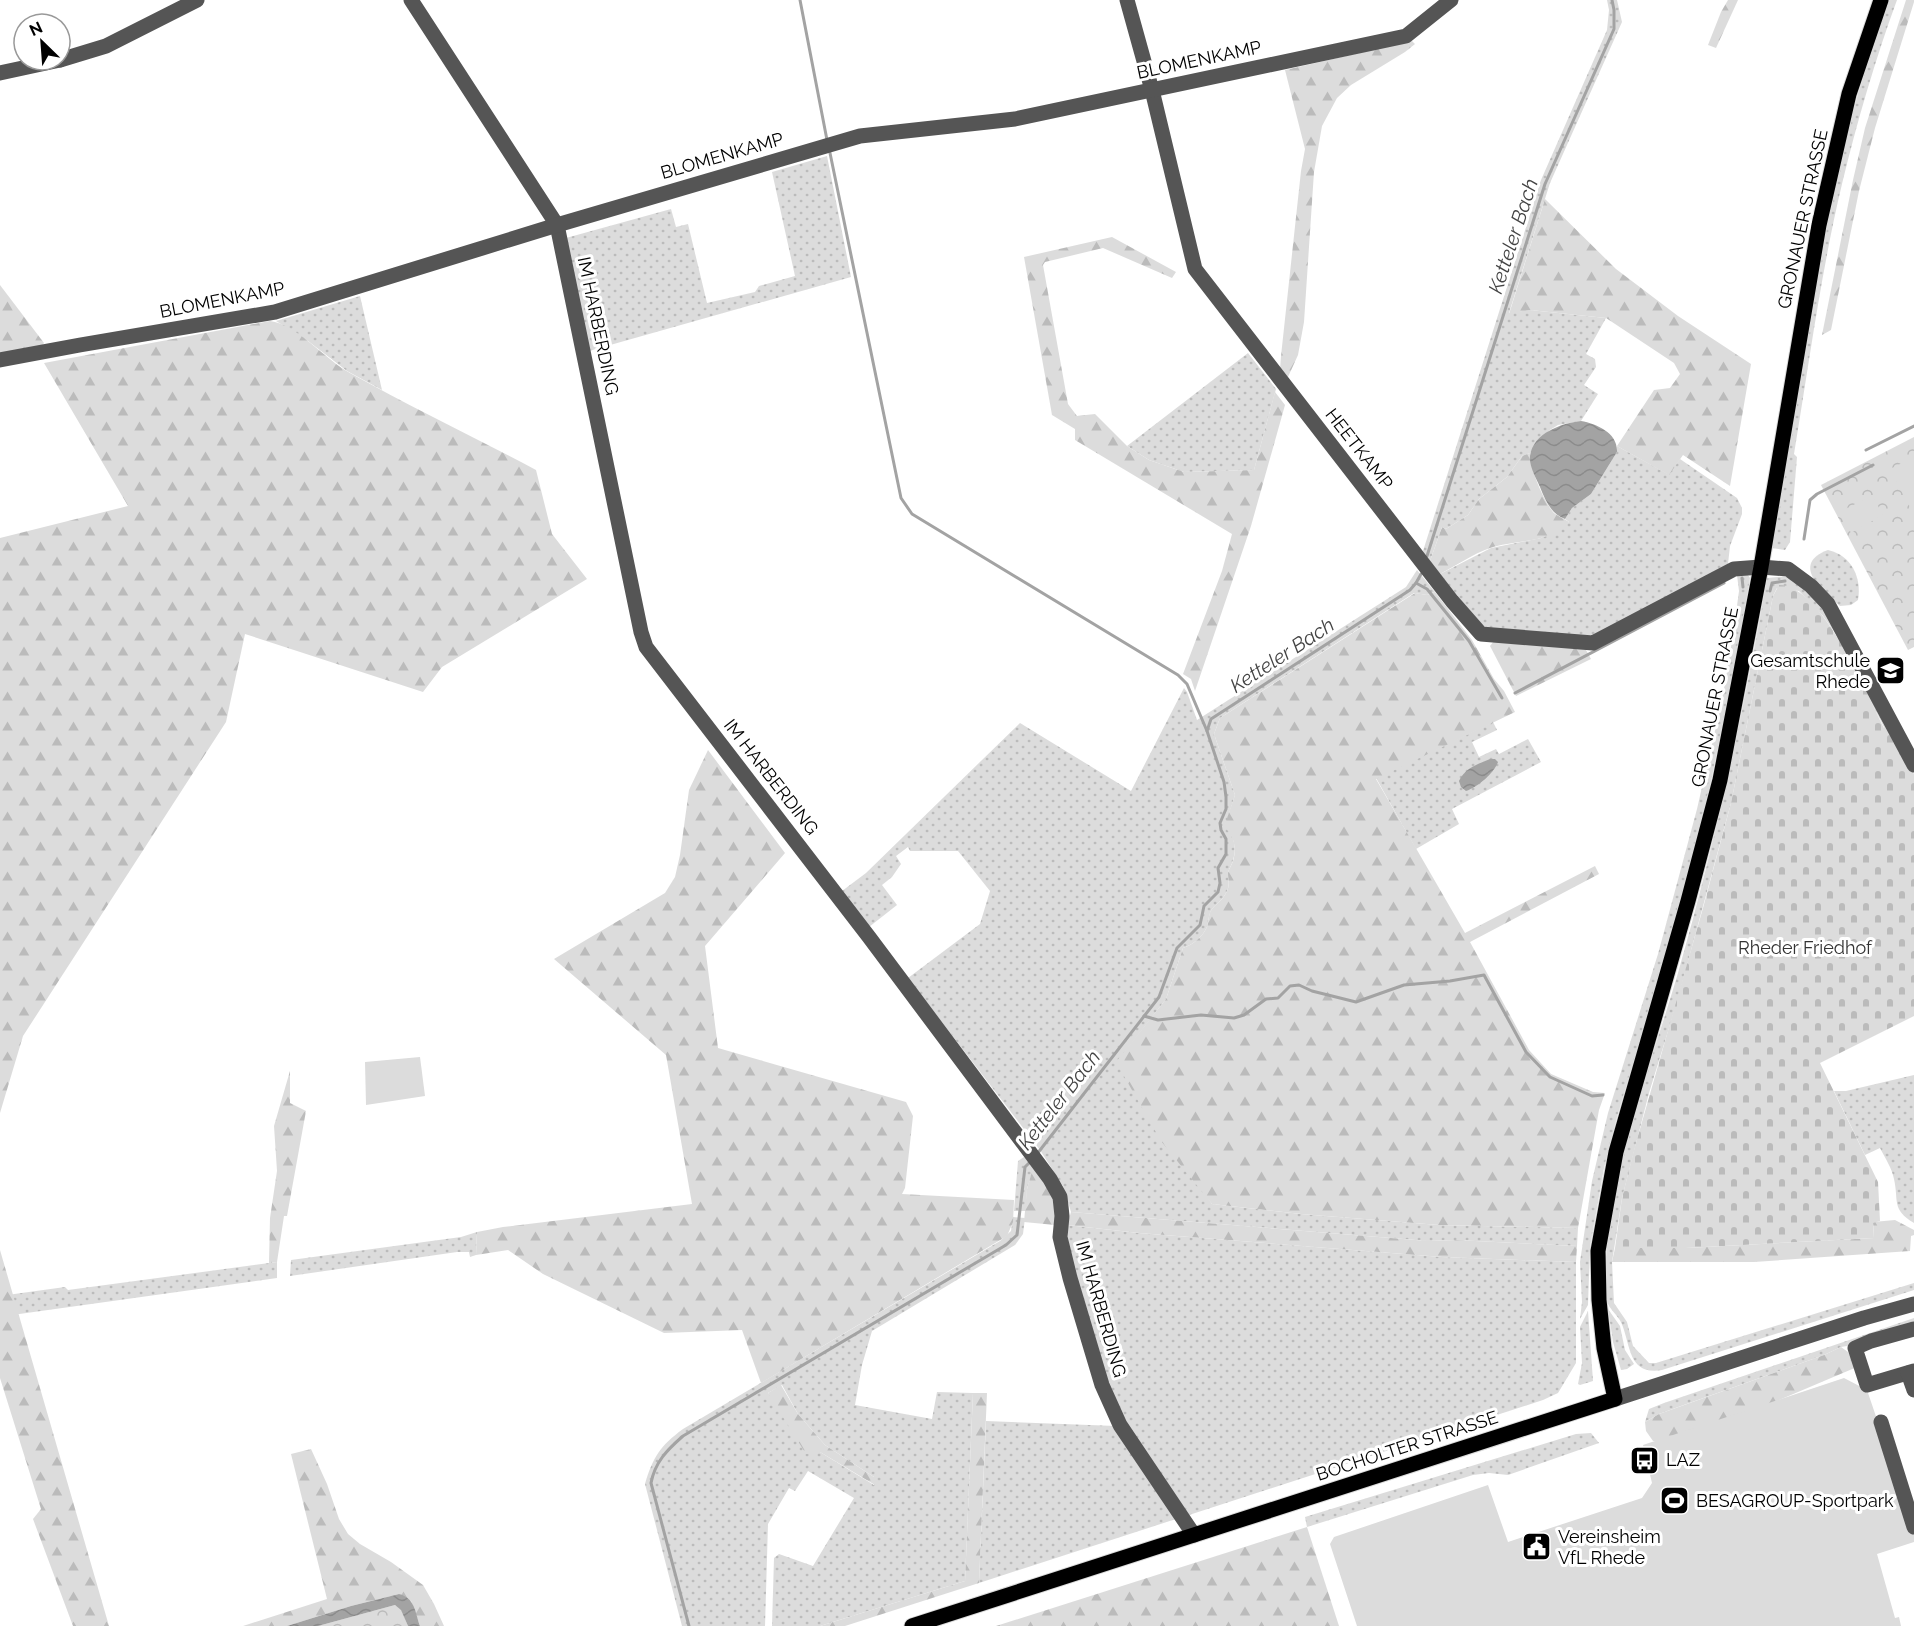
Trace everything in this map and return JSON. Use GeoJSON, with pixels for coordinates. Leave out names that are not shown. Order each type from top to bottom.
{"type":"FeatureCollection","features":[{"type":"Feature","properties":{"kind":"main road","name":"GRONAUER STRASSE"},"geometry":{"type":"LineString","coordinates":[[1615,1399],[1604,1348],[1599,1300],[1598,1251],[1616,1152],[1720,780],[1761,567],[1819,225],[1849,93],[1881,0]]}},
{"type":"Feature","properties":{"kind":"main road","name":"BOCHOLTER STRASSE"},"geometry":{"type":"LineString","coordinates":[[920,1625],[1615,1399]]}},
{"type":"Feature","properties":{"kind":"street"},"geometry":{"type":"LineString","coordinates":[[72,56],[106,46],[197,0]]}},
{"type":"Feature","properties":{"kind":"street","name":"IM HARBERDING"},"geometry":{"type":"LineString","coordinates":[[411,0],[557,225],[646,647],[869,937],[1033,1157],[1060,1197],[1062,1216],[1060,1237],[1102,1384],[1120,1425],[1194,1535]]}},
{"type":"Feature","properties":{"kind":"street","name":"HEETKAMP"},"geometry":{"type":"LineString","coordinates":[[1127,0],[1152,90],[1195,269],[1452,601],[1481,634],[1593,643],[1734,569],[1788,568],[1811,585],[1828,604],[1914,765]]}},
{"type":"Feature","properties":{"kind":"street","name":"BLOMENKAMP"},"geometry":{"type":"LineString","coordinates":[[0,360],[275,312],[557,225],[860,136],[1015,119],[1406,36],[1451,0]]}},
{"type":"Feature","properties":{"kind":"street","name":"BOCHOLTER STRASSE"},"geometry":{"type":"LineString","coordinates":[[1615,1399],[1914,1304]]}},
{"type":"Feature","properties":{"kind":"street"},"geometry":{"type":"LineString","coordinates":[[1914,1329],[1855,1348],[1867,1385],[1911,1372],[1914,1390]]}},
{"type":"Feature","properties":{"kind":"street"},"geometry":{"type":"LineString","coordinates":[[1881,1422],[1914,1527]]}},
{"type":"Feature","properties":{"kind":"green space"},"geometry":{"type":"Polygon","coordinates":[[[1607,0],[1617,0],[1622,22],[1550,183],[1509,313],[1530,310],[1606,318],[1586,354],[1595,359],[1596,367],[1584,385],[1598,394],[1581,421],[1558,425],[1550,430],[1535,444],[1530,453],[1522,456],[1507,477],[1479,499],[1468,515],[1446,529],[1442,527],[1430,561],[1423,551],[1541,180],[1607,30],[1609,10],[1607,0]]]}},
{"type":"Feature","properties":{"kind":"green space"},"geometry":{"type":"Polygon","coordinates":[[[1728,0],[1738,0],[1716,48],[1708,45],[1728,0]]]}},
{"type":"Feature","properties":{"kind":"green space"},"geometry":{"type":"Polygon","coordinates":[[[1889,0],[1897,0],[1854,138],[1842,184],[1822,284],[1794,454],[1797,457],[1790,542],[1785,550],[1772,548],[1818,264],[1828,217],[1855,106],[1889,0]]]}},
{"type":"Feature","properties":{"kind":"green space"},"geometry":{"type":"Polygon","coordinates":[[[1906,0],[1914,0],[1914,2],[1875,128],[1859,191],[1831,330],[1822,335],[1865,128],[1906,0]]]}},
{"type":"Feature","properties":{"kind":"green space"},"geometry":{"type":"Polygon","coordinates":[[[1412,41],[1415,44],[1405,52],[1351,85],[1337,98],[1322,126],[1314,172],[1304,322],[1298,355],[1288,377],[1280,370],[1281,356],[1305,149],[1285,70],[1412,41]]]}},
{"type":"Feature","properties":{"kind":"green space"},"geometry":{"type":"Polygon","coordinates":[[[827,156],[851,277],[589,351],[566,238],[671,209],[676,227],[688,224],[707,303],[755,292],[759,286],[795,276],[772,172],[827,156]]]}},
{"type":"Feature","properties":{"kind":"green space"},"geometry":{"type":"Polygon","coordinates":[[[1545,199],[1616,269],[1678,316],[1751,364],[1730,486],[1683,455],[1669,475],[1617,446],[1654,390],[1670,388],[1680,374],[1674,363],[1606,318],[1530,310],[1509,314],[1545,199]]]}},
{"type":"Feature","properties":{"kind":"green space"},"geometry":{"type":"Polygon","coordinates":[[[1112,237],[1176,272],[1172,278],[1103,248],[1045,262],[1043,265],[1068,404],[1077,416],[1095,414],[1127,446],[1149,460],[1184,472],[1254,470],[1275,392],[1285,405],[1251,526],[1195,691],[1191,679],[1183,674],[1222,571],[1232,534],[1075,440],[1075,429],[1052,415],[1024,257],[1112,237]]]}},
{"type":"Feature","properties":{"kind":"green space"},"geometry":{"type":"Polygon","coordinates":[[[0,285],[44,343],[41,347],[0,354],[0,285]]]}},
{"type":"Feature","properties":{"kind":"green space"},"geometry":{"type":"Polygon","coordinates":[[[360,296],[382,390],[347,371],[308,341],[276,321],[360,296]]]}},
{"type":"Feature","properties":{"kind":"green space"},"geometry":{"type":"Polygon","coordinates":[[[270,321],[300,335],[350,373],[536,470],[552,534],[587,579],[442,667],[423,692],[245,634],[226,722],[23,1036],[0,1113],[0,538],[128,506],[44,363],[270,321]]]}},
{"type":"Feature","properties":{"kind":"green space"},"geometry":{"type":"Polygon","coordinates":[[[1248,353],[1276,389],[1254,470],[1184,472],[1149,460],[1127,446],[1248,353]]]}},
{"type":"Feature","properties":{"kind":"green space"},"geometry":{"type":"Polygon","coordinates":[[[1914,437],[1914,647],[1908,650],[1821,485],[1914,437]]]}},
{"type":"Feature","properties":{"kind":"green space"},"geometry":{"type":"Polygon","coordinates":[[[1617,446],[1668,474],[1680,459],[1737,498],[1742,514],[1730,546],[1728,564],[1593,637],[1490,629],[1480,624],[1440,574],[1491,548],[1541,538],[1569,522],[1565,519],[1572,508],[1591,494],[1617,452],[1617,446]]]}},
{"type":"Feature","properties":{"kind":"green space"},"geometry":{"type":"Polygon","coordinates":[[[1530,453],[1535,475],[1545,500],[1553,512],[1569,522],[1553,534],[1484,550],[1440,574],[1430,561],[1442,527],[1446,529],[1468,515],[1479,499],[1507,477],[1522,456],[1530,453]]]}},
{"type":"Feature","properties":{"kind":"green space"},"geometry":{"type":"Polygon","coordinates":[[[1914,457],[1914,515],[1890,469],[1914,457]]]}},
{"type":"Feature","properties":{"kind":"green space"},"geometry":{"type":"Polygon","coordinates":[[[1872,495],[1883,515],[1851,533],[1840,512],[1872,495]]]}},
{"type":"Feature","properties":{"kind":"green space"},"geometry":{"type":"Polygon","coordinates":[[[1828,550],[1849,562],[1856,575],[1858,600],[1851,605],[1840,606],[1813,578],[1810,570],[1811,563],[1817,556],[1828,550]]]}},
{"type":"Feature","properties":{"kind":"green space"},"geometry":{"type":"Polygon","coordinates":[[[1417,570],[1435,592],[1427,595],[1414,593],[1220,718],[1214,734],[1235,795],[1225,826],[1231,833],[1235,846],[1233,862],[1228,873],[1228,889],[1212,909],[1203,934],[1183,948],[1166,999],[1117,1062],[1212,1204],[1439,1225],[1578,1228],[1577,1246],[1455,1240],[1428,1241],[1071,1212],[1063,1186],[1040,1150],[908,978],[980,924],[990,891],[958,851],[910,851],[908,847],[896,856],[901,864],[892,877],[882,885],[897,905],[869,927],[842,891],[866,873],[1020,723],[1131,791],[1184,688],[1197,720],[1406,587],[1417,570]]]}},
{"type":"Feature","properties":{"kind":"green space"},"geometry":{"type":"Polygon","coordinates":[[[1737,575],[1748,575],[1750,578],[1738,650],[1710,786],[1674,927],[1604,1168],[1590,1247],[1588,1305],[1580,1319],[1582,1302],[1580,1262],[1592,1181],[1608,1113],[1658,954],[1697,809],[1722,700],[1739,591],[1737,575]]]}},
{"type":"Feature","properties":{"kind":"green space"},"geometry":{"type":"Polygon","coordinates":[[[1789,576],[1825,607],[1889,726],[1885,729],[1835,633],[1823,616],[1799,591],[1777,588],[1773,596],[1731,803],[1677,1002],[1649,1093],[1622,1198],[1612,1262],[1614,1303],[1627,1322],[1633,1346],[1649,1363],[1656,1363],[1914,1283],[1914,1290],[1662,1370],[1651,1371],[1638,1365],[1634,1359],[1622,1323],[1607,1300],[1606,1263],[1615,1189],[1633,1116],[1678,973],[1704,875],[1749,678],[1767,578],[1789,576]]]}},
{"type":"Feature","properties":{"kind":"green space","name":"Rheder Friedhof"},"geometry":{"type":"Polygon","coordinates":[[[1779,585],[1795,590],[1827,621],[1855,668],[1884,728],[1889,726],[1914,774],[1914,1016],[1820,1063],[1878,1182],[1880,1221],[1873,1223],[1874,1238],[1686,1248],[1615,1248],[1622,1198],[1634,1150],[1731,803],[1773,596],[1779,585]]]}},
{"type":"Feature","properties":{"kind":"green space"},"geometry":{"type":"Polygon","coordinates":[[[1435,592],[1472,640],[1515,712],[1376,779],[1465,933],[1595,866],[1599,874],[1470,942],[1529,1050],[1551,1074],[1593,1092],[1605,1093],[1599,1110],[1578,1228],[1439,1225],[1212,1204],[1161,1141],[1116,1062],[1166,999],[1183,948],[1203,934],[1211,911],[1228,889],[1228,873],[1235,847],[1230,834],[1224,827],[1235,795],[1214,734],[1220,718],[1415,593],[1427,595],[1435,592]]]}},
{"type":"Feature","properties":{"kind":"green space"},"geometry":{"type":"Polygon","coordinates":[[[1494,641],[1585,648],[1591,659],[1516,696],[1490,646],[1494,641]]]}},
{"type":"Feature","properties":{"kind":"green space"},"geometry":{"type":"Polygon","coordinates":[[[1493,722],[1497,730],[1472,742],[1479,757],[1496,749],[1499,754],[1528,739],[1541,762],[1452,809],[1459,824],[1416,849],[1376,778],[1493,722]]]}},
{"type":"Feature","properties":{"kind":"green space"},"geometry":{"type":"Polygon","coordinates":[[[708,750],[785,853],[705,946],[718,1048],[906,1102],[913,1116],[905,1188],[902,1194],[1014,1200],[1013,1222],[1007,1236],[761,1383],[742,1330],[664,1333],[543,1274],[508,1250],[476,1255],[477,1232],[692,1204],[666,1055],[554,959],[665,893],[675,877],[689,790],[708,750]]]}},
{"type":"Feature","properties":{"kind":"green space"},"geometry":{"type":"Polygon","coordinates":[[[420,1057],[425,1096],[366,1105],[365,1062],[420,1057]]]}},
{"type":"Feature","properties":{"kind":"green space"},"geometry":{"type":"Polygon","coordinates":[[[290,1071],[290,1103],[306,1111],[287,1216],[284,1216],[277,1262],[269,1263],[270,1218],[277,1171],[274,1126],[290,1071]]]}},
{"type":"Feature","properties":{"kind":"green space"},"geometry":{"type":"Polygon","coordinates":[[[1914,1075],[1914,1223],[1899,1209],[1893,1175],[1880,1148],[1865,1155],[1834,1091],[1846,1091],[1914,1075]]]}},
{"type":"Feature","properties":{"kind":"green space"},"geometry":{"type":"Polygon","coordinates":[[[1024,1157],[1034,1166],[1027,1189],[1026,1211],[1014,1211],[1018,1161],[1024,1157]]]}},
{"type":"Feature","properties":{"kind":"green space"},"geometry":{"type":"Polygon","coordinates":[[[1033,1168],[1045,1181],[1055,1199],[1055,1225],[1024,1222],[1027,1189],[1033,1168]]]}},
{"type":"Feature","properties":{"kind":"green space"},"geometry":{"type":"Polygon","coordinates":[[[1071,1212],[1428,1241],[1455,1240],[1577,1246],[1576,1262],[1442,1257],[1139,1233],[1067,1225],[1071,1212]]]}},
{"type":"Feature","properties":{"kind":"green space"},"geometry":{"type":"Polygon","coordinates":[[[1013,1217],[1025,1218],[1023,1234],[1015,1245],[872,1331],[862,1365],[855,1405],[932,1419],[937,1392],[973,1393],[965,1581],[820,1626],[772,1626],[774,1558],[779,1554],[813,1566],[854,1498],[808,1471],[795,1491],[789,1488],[768,1524],[765,1626],[682,1626],[645,1484],[654,1459],[663,1447],[683,1429],[1000,1241],[1011,1231],[1013,1217]],[[782,1385],[768,1393],[820,1452],[874,1485],[874,1477],[825,1445],[798,1414],[782,1385]]]}},
{"type":"Feature","properties":{"kind":"green space"},"geometry":{"type":"Polygon","coordinates":[[[1895,1220],[1914,1230],[1914,1235],[1911,1236],[1910,1251],[1754,1262],[1612,1262],[1615,1248],[1686,1248],[1874,1238],[1873,1222],[1895,1220]]]}},
{"type":"Feature","properties":{"kind":"green space"},"geometry":{"type":"Polygon","coordinates":[[[1067,1225],[1139,1233],[1442,1257],[1576,1262],[1576,1363],[1558,1393],[1543,1400],[1189,1515],[1138,1444],[1109,1393],[1070,1261],[1067,1225]]]}},
{"type":"Feature","properties":{"kind":"green space"},"geometry":{"type":"Polygon","coordinates":[[[477,1232],[476,1255],[470,1257],[469,1252],[457,1252],[290,1276],[291,1260],[461,1237],[477,1232]]]}},
{"type":"Feature","properties":{"kind":"green space"},"geometry":{"type":"Polygon","coordinates":[[[0,1250],[109,1626],[73,1626],[33,1519],[41,1509],[0,1378],[0,1250]]]}},
{"type":"Feature","properties":{"kind":"green space"},"geometry":{"type":"Polygon","coordinates":[[[277,1262],[277,1278],[5,1316],[0,1296],[65,1287],[68,1290],[277,1262]]]}},
{"type":"Feature","properties":{"kind":"green space"},"geometry":{"type":"Polygon","coordinates":[[[1608,1309],[1620,1326],[1625,1350],[1634,1364],[1627,1369],[1621,1370],[1613,1342],[1608,1309]]]}},
{"type":"Feature","properties":{"kind":"green space"},"geometry":{"type":"Polygon","coordinates":[[[1588,1311],[1593,1381],[1580,1385],[1578,1384],[1582,1363],[1580,1327],[1588,1311]]]}},
{"type":"Feature","properties":{"kind":"green space"},"geometry":{"type":"Polygon","coordinates":[[[1914,1318],[1914,1324],[1859,1344],[1841,1347],[1659,1414],[1645,1422],[1649,1409],[1664,1403],[1914,1318]]]}},
{"type":"Feature","properties":{"kind":"green space"},"geometry":{"type":"Polygon","coordinates":[[[1841,1347],[1848,1352],[1857,1367],[1763,1407],[1666,1441],[1653,1441],[1646,1431],[1645,1422],[1659,1414],[1841,1347]]]}},
{"type":"Feature","properties":{"kind":"green space"},"geometry":{"type":"Polygon","coordinates":[[[1844,1378],[1867,1390],[1914,1528],[1914,1542],[1877,1554],[1895,1618],[1899,1617],[1901,1626],[1357,1626],[1330,1544],[1334,1537],[1488,1485],[1508,1542],[1642,1498],[1652,1483],[1643,1445],[1844,1378]]]}},
{"type":"Feature","properties":{"kind":"green space"},"geometry":{"type":"Polygon","coordinates":[[[781,1385],[798,1414],[825,1445],[874,1477],[875,1485],[820,1452],[806,1454],[768,1393],[781,1385]]]}},
{"type":"Feature","properties":{"kind":"green space"},"geometry":{"type":"Polygon","coordinates":[[[973,1393],[987,1393],[979,1583],[845,1626],[820,1626],[965,1581],[973,1393]]]}},
{"type":"Feature","properties":{"kind":"green space"},"geometry":{"type":"Polygon","coordinates":[[[986,1421],[1116,1426],[1179,1518],[979,1583],[986,1421]]]}},
{"type":"Feature","properties":{"kind":"green space"},"geometry":{"type":"Polygon","coordinates":[[[1591,1433],[1599,1443],[1508,1475],[1489,1473],[1473,1475],[1307,1527],[1305,1517],[1576,1434],[1591,1433]]]}},
{"type":"Feature","properties":{"kind":"green space"},"geometry":{"type":"Polygon","coordinates":[[[311,1449],[327,1484],[339,1519],[348,1534],[423,1585],[444,1626],[420,1626],[411,1601],[399,1594],[287,1626],[243,1626],[327,1599],[291,1454],[311,1449]]]}},
{"type":"Feature","properties":{"kind":"green space"},"geometry":{"type":"Polygon","coordinates":[[[1307,1527],[1339,1626],[996,1626],[1307,1527]]]}},
{"type":"Feature","properties":{"kind":"green space"},"geometry":{"type":"Polygon","coordinates":[[[395,1605],[401,1609],[408,1626],[318,1626],[395,1605]]]}},
{"type":"Feature","properties":{"kind":"water"},"geometry":{"type":"Polygon","coordinates":[[[1581,421],[1605,430],[1614,440],[1617,452],[1591,494],[1572,508],[1565,519],[1556,514],[1546,502],[1533,472],[1530,456],[1532,448],[1542,435],[1565,424],[1581,421]]]}},
{"type":"Feature","properties":{"kind":"water"},"geometry":{"type":"Polygon","coordinates":[[[1490,759],[1498,762],[1485,779],[1466,791],[1461,787],[1459,781],[1465,773],[1472,767],[1490,759]]]}},
{"type":"Feature","properties":{"kind":"water"},"geometry":{"type":"Polygon","coordinates":[[[399,1594],[411,1602],[420,1626],[408,1626],[401,1610],[395,1605],[318,1626],[287,1626],[351,1606],[399,1594]]]}},
{"type":"Feature","properties":{"kind":"waterway"},"geometry":{"type":"LineString","coordinates":[[800,0],[827,140]]}},
{"type":"Feature","properties":{"kind":"waterway","name":"Ketteler Bach"},"geometry":{"type":"LineString","coordinates":[[1427,556],[1545,184],[1614,29],[1612,0]]}},
{"type":"Feature","properties":{"kind":"waterway"},"geometry":{"type":"LineString","coordinates":[[830,153],[901,498],[912,514],[1178,675],[1187,684],[1207,731]]}},
{"type":"Feature","properties":{"kind":"waterway"},"geometry":{"type":"LineString","coordinates":[[1866,450],[1914,426]]}},
{"type":"Feature","properties":{"kind":"waterway"},"geometry":{"type":"LineString","coordinates":[[1804,539],[1810,500],[1817,494],[1873,465]]}},
{"type":"Feature","properties":{"kind":"waterway","name":"Ketteler Bach"},"geometry":{"type":"LineString","coordinates":[[1037,1154],[1159,997],[1177,948],[1200,925],[1204,906],[1218,892],[1220,883],[1218,868],[1226,854],[1226,839],[1220,823],[1226,809],[1226,797],[1224,782],[1207,731],[1211,719],[1410,590],[1421,574]]}},
{"type":"Feature","properties":{"kind":"waterway"},"geometry":{"type":"LineString","coordinates":[[1742,578],[1743,587]]}},
{"type":"Feature","properties":{"kind":"waterway"},"geometry":{"type":"LineString","coordinates":[[1770,591],[1772,583],[1785,581]]}},
{"type":"Feature","properties":{"kind":"waterway"},"geometry":{"type":"LineString","coordinates":[[1416,583],[1427,589],[1469,641],[1502,698]]}},
{"type":"Feature","properties":{"kind":"waterway"},"geometry":{"type":"LineString","coordinates":[[1515,693],[1724,583]]}},
{"type":"Feature","properties":{"kind":"waterway"},"geometry":{"type":"LineString","coordinates":[[1144,1016],[1158,1020],[1201,1015],[1234,1018],[1244,1015],[1266,999],[1278,998],[1290,986],[1299,985],[1312,991],[1356,1002],[1404,985],[1484,975],[1526,1052],[1550,1077],[1592,1096],[1603,1095]]}},
{"type":"Feature","properties":{"kind":"waterway","name":"Ketteler Bach"},"geometry":{"type":"LineString","coordinates":[[689,1626],[651,1483],[662,1457],[683,1436],[1006,1245],[1017,1235],[1025,1167],[1031,1161]]}},
{"type":"Feature","properties":{"kind":"place","name":"Gesamtschule Rhede"},"geometry":{"type":"Point","coordinates":[1891,671]}},
{"type":"Feature","properties":{"kind":"place","name":"LAZ"},"geometry":{"type":"Point","coordinates":[1645,1460]}},
{"type":"Feature","properties":{"kind":"place","name":"BESAGROUP-Sportpark"},"geometry":{"type":"Point","coordinates":[1675,1501]}},
{"type":"Feature","properties":{"kind":"place","name":"Vereinsheim VfL Rhede"},"geometry":{"type":"Point","coordinates":[1537,1547]}}]}
